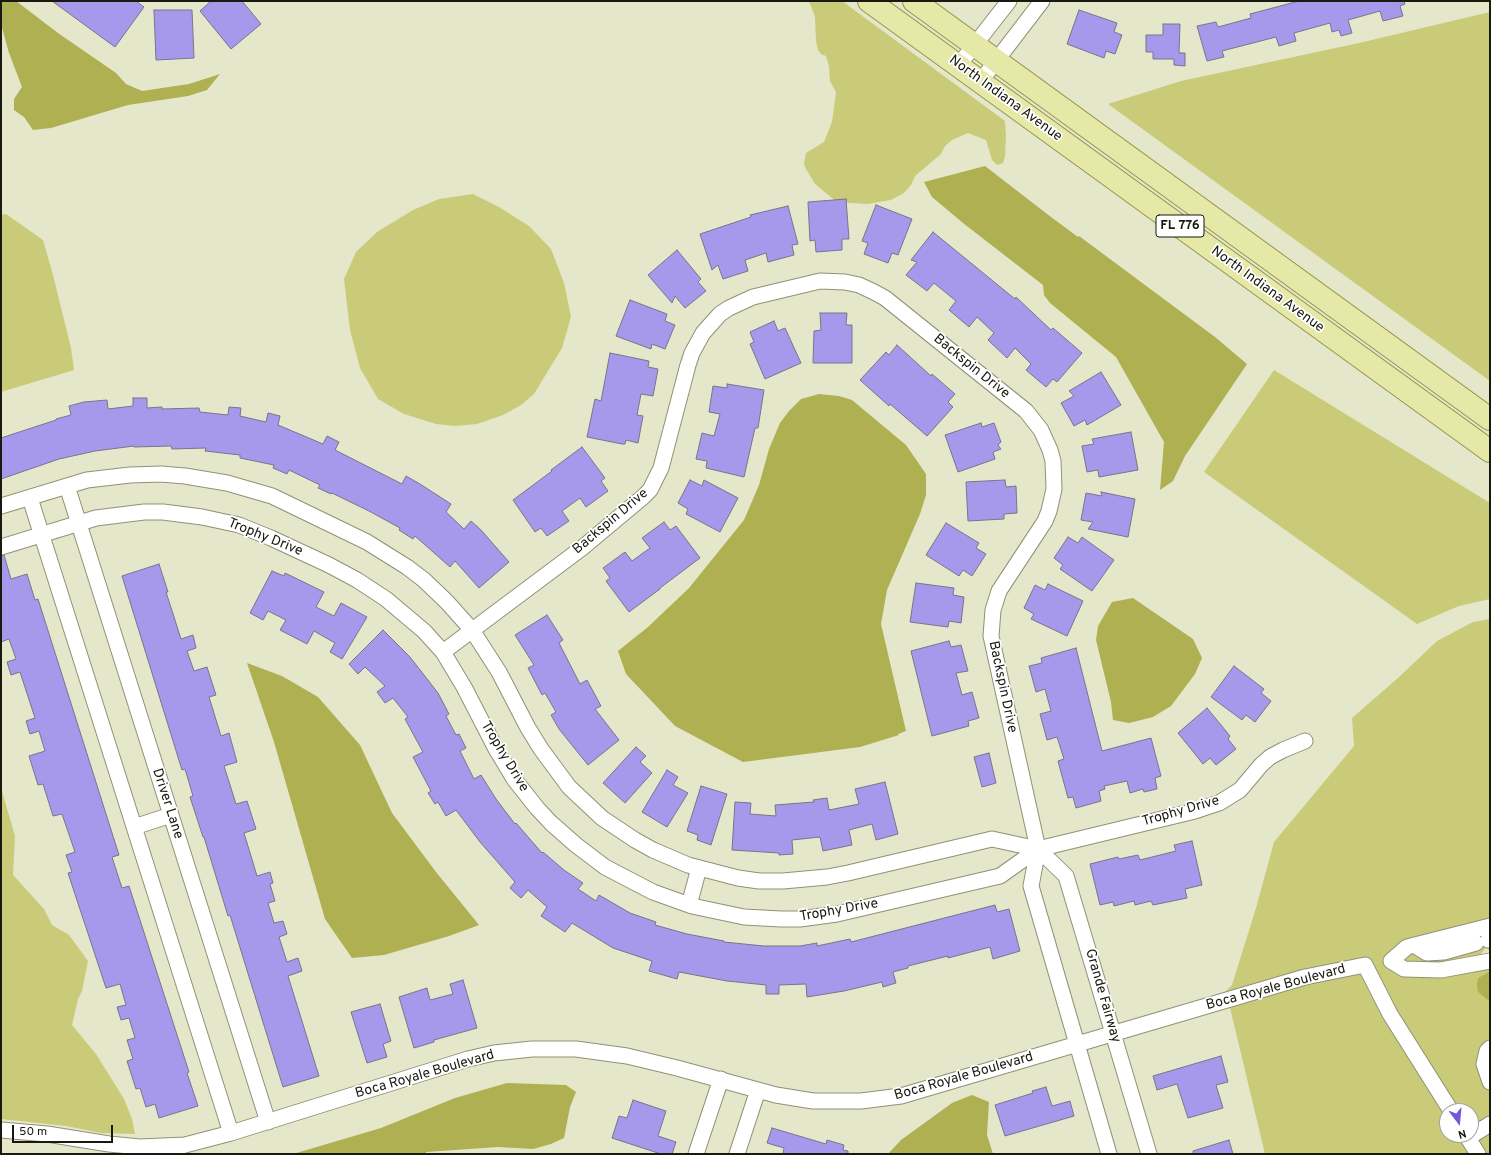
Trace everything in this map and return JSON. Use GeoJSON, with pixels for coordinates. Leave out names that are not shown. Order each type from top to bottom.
{"type":"FeatureCollection","features":[{"type":"Feature","properties":{"kind":"main road","name":"North Indiana Avenue"},"geometry":{"type":"LineString","coordinates":[[869,1],[1490,451]]}},
{"type":"Feature","properties":{"kind":"main road","name":"North Indiana Avenue"},"geometry":{"type":"LineString","coordinates":[[914,1],[1490,419]]}},
{"type":"Feature","properties":{"kind":"street"},"geometry":{"type":"LineString","coordinates":[[958,66],[1009,1]]}},
{"type":"Feature","properties":{"kind":"street"},"geometry":{"type":"LineString","coordinates":[[980,82],[1042,1]]}},
{"type":"Feature","properties":{"kind":"street","name":"Backspin Drive"},"geometry":{"type":"LineString","coordinates":[[443,652],[582,548],[650,490],[663,463],[692,353],[703,333],[720,314],[729,308],[753,297],[810,283],[831,280],[860,285],[885,298],[1026,411],[1042,430],[1050,450],[1054,468],[1054,488],[1049,511],[1045,521],[999,591],[993,610],[991,627],[994,653],[1038,848],[1031,886],[1077,1045]]}},
{"type":"Feature","properties":{"kind":"street","name":"Trophy Drive"},"geometry":{"type":"LineString","coordinates":[[1,506],[87,480],[112,476],[161,474],[185,476],[227,483],[272,496],[367,542],[407,567],[436,591],[472,630],[499,672],[528,728],[554,768],[569,787],[602,818],[635,840],[670,858],[699,868],[738,878],[783,881],[828,877],[848,873],[992,839],[1038,848]]}},
{"type":"Feature","properties":{"kind":"street","name":"Driver Lane"},"geometry":{"type":"LineString","coordinates":[[67,486],[268,1122]]}},
{"type":"Feature","properties":{"kind":"street"},"geometry":{"type":"LineString","coordinates":[[30,498],[231,1133]]}},
{"type":"Feature","properties":{"kind":"street","name":"Trophy Drive"},"geometry":{"type":"LineString","coordinates":[[1,547],[78,522],[96,518],[120,514],[163,512],[221,520],[256,531],[329,565],[374,590],[409,618],[443,652],[464,687],[504,764],[525,794],[550,823],[590,857],[615,873],[653,892],[689,905],[717,912],[763,919],[800,918],[838,914],[1000,876],[1038,848],[1196,811],[1219,803],[1240,790],[1261,765],[1270,757],[1305,741]]}},
{"type":"Feature","properties":{"kind":"street"},"geometry":{"type":"LineString","coordinates":[[134,827],[171,815]]}},
{"type":"Feature","properties":{"kind":"street","name":"Grande Fairway"},"geometry":{"type":"LineString","coordinates":[[1038,848],[1066,876],[1148,1154]]}},
{"type":"Feature","properties":{"kind":"street"},"geometry":{"type":"LineString","coordinates":[[689,905],[699,868]]}},
{"type":"Feature","properties":{"kind":"street"},"geometry":{"type":"LineString","coordinates":[[1365,965],[1391,961],[1407,948],[1414,945],[1486,937]]}},
{"type":"Feature","properties":{"kind":"street"},"geometry":{"type":"LineString","coordinates":[[1414,945],[1426,953],[1444,952],[1486,937]]}},
{"type":"Feature","properties":{"kind":"street"},"geometry":{"type":"LineString","coordinates":[[1444,952],[1449,968]]}},
{"type":"Feature","properties":{"kind":"street"},"geometry":{"type":"LineString","coordinates":[[1391,961],[1404,969],[1441,970],[1490,961]]}},
{"type":"Feature","properties":{"kind":"street","name":"Boca Royale Boulevard"},"geometry":{"type":"LineString","coordinates":[[156,1154],[268,1122],[462,1061],[494,1053],[513,1051],[553,1049],[601,1052],[627,1056],[721,1079],[776,1095],[813,1101],[861,1101],[901,1096],[1305,977],[1365,965],[1390,1014],[1446,1103]]}},
{"type":"Feature","properties":{"kind":"street"},"geometry":{"type":"LineString","coordinates":[[1077,1045],[1109,1154]]}},
{"type":"Feature","properties":{"kind":"street"},"geometry":{"type":"LineString","coordinates":[[1490,1048],[1487,1051],[1484,1064],[1490,1082]]}},
{"type":"Feature","properties":{"kind":"street"},"geometry":{"type":"LineString","coordinates":[[696,1154],[721,1079]]}},
{"type":"Feature","properties":{"kind":"street"},"geometry":{"type":"LineString","coordinates":[[737,1154],[758,1090]]}},
{"type":"Feature","properties":{"kind":"street"},"geometry":{"type":"LineString","coordinates":[[1479,1130],[1490,1124]]}},
{"type":"Feature","properties":{"kind":"street","name":"Boca Royale Boulevard"},"geometry":{"type":"LineString","coordinates":[[1,1130],[47,1134],[109,1144],[140,1147],[185,1145]]}},
{"type":"Feature","properties":{"kind":"street"},"geometry":{"type":"LineString","coordinates":[[1471,1143],[1478,1154]]}},
{"type":"Feature","properties":{"kind":"green space"},"geometry":{"type":"Polygon","coordinates":[[[809,1],[842,1],[1005,121],[1006,136],[1005,156],[1003,163],[997,165],[992,160],[986,140],[968,133],[952,140],[945,146],[941,154],[915,176],[911,185],[904,193],[891,200],[867,204],[837,202],[815,184],[804,164],[806,153],[824,142],[832,122],[836,92],[830,81],[829,66],[826,56],[821,54],[818,50],[815,17],[809,1]]]}},
{"type":"Feature","properties":{"kind":"green space"},"geometry":{"type":"Polygon","coordinates":[[[1490,12],[1490,381],[1108,104],[1181,81],[1359,43],[1490,12]]]}},
{"type":"Feature","properties":{"kind":"green space"},"geometry":{"type":"Polygon","coordinates":[[[473,194],[499,207],[529,226],[551,249],[564,283],[571,317],[562,348],[534,394],[521,405],[503,415],[477,424],[455,426],[436,424],[404,414],[378,399],[360,368],[350,330],[344,279],[356,252],[377,232],[413,210],[439,199],[473,194]]]}},
{"type":"Feature","properties":{"kind":"green space"},"geometry":{"type":"Polygon","coordinates":[[[6,214],[43,240],[71,348],[74,370],[1,392],[1,215],[6,214]]]}},
{"type":"Feature","properties":{"kind":"green space"},"geometry":{"type":"Polygon","coordinates":[[[1274,370],[1490,503],[1490,599],[1459,606],[1417,624],[1204,472],[1274,370]]]}},
{"type":"Feature","properties":{"kind":"green space"},"geometry":{"type":"Polygon","coordinates":[[[1490,619],[1490,951],[1486,948],[1480,955],[1490,971],[1478,978],[1478,992],[1490,1002],[1490,1154],[1265,1154],[1226,991],[1232,985],[1256,908],[1274,842],[1354,746],[1352,718],[1398,678],[1437,641],[1473,622],[1490,619]]]}},
{"type":"Feature","properties":{"kind":"green space"},"geometry":{"type":"Polygon","coordinates":[[[1,788],[15,836],[13,875],[44,909],[52,925],[69,935],[88,961],[82,991],[78,999],[72,1025],[96,1054],[124,1099],[132,1119],[135,1134],[101,1133],[66,1126],[1,1119],[1,788]]]}},
{"type":"Feature","properties":{"kind":"shaded area"},"geometry":{"type":"Polygon","coordinates":[[[1,1],[16,1],[58,33],[116,73],[126,84],[142,91],[189,84],[220,74],[207,90],[188,96],[128,105],[51,128],[33,130],[24,117],[14,110],[14,99],[22,87],[9,53],[1,24],[1,1]]]}},
{"type":"Feature","properties":{"kind":"shaded area"},"geometry":{"type":"Polygon","coordinates":[[[985,166],[1051,217],[1078,237],[1079,236],[1215,337],[1247,364],[1185,456],[1173,481],[1160,490],[1164,442],[1116,357],[1050,303],[1044,295],[1043,285],[932,197],[924,182],[985,166]]]}},
{"type":"Feature","properties":{"kind":"shaded area"},"geometry":{"type":"Polygon","coordinates":[[[819,394],[839,396],[852,400],[906,445],[926,474],[926,495],[920,514],[887,590],[881,624],[906,731],[898,734],[899,735],[860,747],[743,762],[675,726],[626,674],[618,651],[648,627],[689,588],[744,520],[759,485],[769,449],[780,423],[801,399],[819,394]]]}},
{"type":"Feature","properties":{"kind":"shaded area"},"geometry":{"type":"Polygon","coordinates":[[[1133,598],[1193,639],[1202,658],[1195,674],[1171,706],[1153,717],[1129,723],[1113,720],[1111,702],[1096,640],[1098,626],[1112,602],[1133,598]]]}},
{"type":"Feature","properties":{"kind":"shaded area"},"geometry":{"type":"Polygon","coordinates":[[[247,663],[282,676],[318,697],[360,745],[392,813],[436,872],[479,925],[449,936],[384,955],[352,958],[325,919],[274,742],[247,663]]]}},
{"type":"Feature","properties":{"kind":"shaded area"},"geometry":{"type":"Polygon","coordinates":[[[1490,971],[1490,1002],[1478,992],[1477,984],[1478,978],[1490,971]]]}},
{"type":"Feature","properties":{"kind":"shaded area"},"geometry":{"type":"Polygon","coordinates":[[[507,1083],[566,1085],[576,1092],[570,1107],[564,1138],[551,1144],[533,1149],[498,1147],[426,1152],[426,1154],[293,1154],[381,1128],[455,1098],[507,1083]]]}},
{"type":"Feature","properties":{"kind":"shaded area"},"geometry":{"type":"Polygon","coordinates":[[[972,1095],[989,1102],[987,1135],[993,1154],[888,1154],[901,1140],[952,1103],[972,1095]]]}},
{"type":"Feature","properties":{"kind":"building"},"geometry":{"type":"Polygon","coordinates":[[[52,1],[136,1],[144,7],[115,47],[52,1]]]}},
{"type":"Feature","properties":{"kind":"building"},"geometry":{"type":"Polygon","coordinates":[[[211,1],[242,1],[261,24],[231,49],[200,11],[211,1]]]}},
{"type":"Feature","properties":{"kind":"building"},"geometry":{"type":"Polygon","coordinates":[[[1299,1],[1404,1],[1405,4],[1400,6],[1403,16],[1383,21],[1380,11],[1348,20],[1352,33],[1341,36],[1339,30],[1332,32],[1330,23],[1294,33],[1296,41],[1279,46],[1276,37],[1222,51],[1224,57],[1207,61],[1197,26],[1216,22],[1218,27],[1251,18],[1250,14],[1299,1]]]}},
{"type":"Feature","properties":{"kind":"building"},"geometry":{"type":"Polygon","coordinates":[[[154,10],[192,10],[194,58],[156,60],[154,10]]]}},
{"type":"Feature","properties":{"kind":"building"},"geometry":{"type":"Polygon","coordinates":[[[1079,10],[1117,23],[1114,32],[1122,35],[1115,54],[1106,51],[1104,58],[1067,44],[1079,10]]]}},
{"type":"Feature","properties":{"kind":"building"},"geometry":{"type":"Polygon","coordinates":[[[1163,24],[1180,24],[1179,53],[1185,53],[1185,66],[1174,65],[1174,59],[1153,59],[1153,52],[1146,52],[1146,35],[1163,35],[1163,24]]]}},
{"type":"Feature","properties":{"kind":"building"},"geometry":{"type":"Polygon","coordinates":[[[846,199],[849,239],[842,239],[842,250],[816,252],[815,240],[810,241],[808,202],[846,199]]]}},
{"type":"Feature","properties":{"kind":"building"},"geometry":{"type":"Polygon","coordinates":[[[876,205],[912,219],[898,255],[892,253],[888,263],[864,254],[868,243],[862,241],[876,205]]]}},
{"type":"Feature","properties":{"kind":"building"},"geometry":{"type":"Polygon","coordinates":[[[788,206],[798,244],[792,245],[794,255],[768,262],[766,253],[745,260],[748,271],[723,279],[718,265],[712,270],[700,234],[751,217],[750,215],[788,206]]]}},
{"type":"Feature","properties":{"kind":"building"},"geometry":{"type":"Polygon","coordinates":[[[933,232],[1015,299],[1016,297],[1051,330],[1053,328],[1082,353],[1057,382],[1053,379],[1046,387],[1026,370],[1031,364],[1015,348],[1007,358],[988,340],[994,333],[977,317],[969,327],[949,310],[956,301],[934,283],[927,291],[906,275],[917,262],[911,260],[933,232]]]}},
{"type":"Feature","properties":{"kind":"building"},"geometry":{"type":"Polygon","coordinates":[[[677,250],[701,279],[698,282],[706,291],[685,308],[675,296],[672,303],[648,275],[677,250]]]}},
{"type":"Feature","properties":{"kind":"building"},"geometry":{"type":"Polygon","coordinates":[[[630,300],[667,314],[665,321],[675,325],[665,349],[652,344],[651,349],[616,336],[630,300]]]}},
{"type":"Feature","properties":{"kind":"building"},"geometry":{"type":"Polygon","coordinates":[[[820,313],[847,313],[846,325],[852,325],[852,363],[813,363],[814,331],[821,330],[820,313]]]}},
{"type":"Feature","properties":{"kind":"building"},"geometry":{"type":"Polygon","coordinates":[[[774,321],[778,331],[785,328],[801,363],[765,379],[750,344],[754,342],[750,332],[774,321]]]}},
{"type":"Feature","properties":{"kind":"building"},"geometry":{"type":"Polygon","coordinates":[[[897,345],[931,376],[932,374],[955,394],[948,402],[953,407],[927,436],[890,404],[889,406],[860,380],[886,352],[889,355],[897,345]]]}},
{"type":"Feature","properties":{"kind":"building"},"geometry":{"type":"Polygon","coordinates":[[[610,353],[649,361],[648,367],[658,369],[653,396],[641,394],[637,415],[643,416],[638,443],[626,440],[625,444],[622,444],[587,437],[595,399],[601,401],[610,353]]]}},
{"type":"Feature","properties":{"kind":"building"},"geometry":{"type":"Polygon","coordinates":[[[1101,372],[1121,405],[1087,425],[1085,420],[1074,426],[1061,403],[1074,396],[1069,391],[1101,372]]]}},
{"type":"Feature","properties":{"kind":"building"},"geometry":{"type":"Polygon","coordinates":[[[727,384],[764,390],[758,428],[755,428],[744,477],[706,468],[707,461],[696,459],[702,433],[714,436],[720,414],[709,412],[713,386],[727,388],[727,384]]]}},
{"type":"Feature","properties":{"kind":"building"},"geometry":{"type":"Polygon","coordinates":[[[133,398],[147,398],[147,408],[199,408],[200,412],[228,415],[229,407],[241,408],[240,416],[266,422],[268,413],[280,416],[278,425],[323,444],[327,436],[339,442],[335,450],[402,484],[406,476],[451,504],[446,512],[464,529],[471,521],[481,530],[509,562],[479,588],[455,561],[450,567],[415,536],[413,539],[399,530],[400,528],[369,511],[318,488],[320,485],[289,470],[287,474],[273,468],[274,465],[240,458],[240,455],[205,451],[206,448],[172,449],[171,446],[134,446],[95,451],[59,459],[1,479],[1,438],[71,415],[69,406],[84,402],[107,400],[108,409],[133,406],[133,398]]]}},
{"type":"Feature","properties":{"kind":"building"},"geometry":{"type":"Polygon","coordinates":[[[981,423],[982,427],[994,423],[1001,442],[998,445],[1001,449],[993,452],[995,459],[958,472],[945,435],[981,423]]]}},
{"type":"Feature","properties":{"kind":"building"},"geometry":{"type":"Polygon","coordinates":[[[1131,432],[1138,470],[1099,477],[1098,470],[1087,472],[1082,446],[1094,444],[1092,439],[1131,432]]]}},
{"type":"Feature","properties":{"kind":"building"},"geometry":{"type":"Polygon","coordinates":[[[582,447],[605,478],[601,481],[608,491],[586,507],[580,498],[562,511],[569,521],[547,536],[541,528],[535,532],[513,500],[582,447]]]}},
{"type":"Feature","properties":{"kind":"building"},"geometry":{"type":"Polygon","coordinates":[[[690,480],[702,486],[704,480],[738,498],[720,532],[686,514],[688,509],[678,503],[690,480]]]}},
{"type":"Feature","properties":{"kind":"building"},"geometry":{"type":"Polygon","coordinates":[[[1005,480],[1006,487],[1016,486],[1017,513],[1004,514],[1004,519],[968,521],[966,482],[1005,480]]]}},
{"type":"Feature","properties":{"kind":"building"},"geometry":{"type":"Polygon","coordinates":[[[1101,492],[1135,499],[1128,537],[1088,529],[1093,522],[1081,520],[1086,493],[1102,496],[1101,492]]]}},
{"type":"Feature","properties":{"kind":"building"},"geometry":{"type":"Polygon","coordinates":[[[664,522],[670,530],[676,526],[700,558],[629,612],[606,581],[610,578],[603,568],[625,552],[632,561],[650,548],[642,538],[664,522]]]}},
{"type":"Feature","properties":{"kind":"building"},"geometry":{"type":"Polygon","coordinates":[[[946,523],[979,543],[976,548],[986,554],[972,576],[963,570],[959,576],[926,555],[946,523]]]}},
{"type":"Feature","properties":{"kind":"building"},"geometry":{"type":"Polygon","coordinates":[[[1068,537],[1078,543],[1082,537],[1114,560],[1092,591],[1060,569],[1063,565],[1054,558],[1068,537]]]}},
{"type":"Feature","properties":{"kind":"building"},"geometry":{"type":"Polygon","coordinates":[[[4,555],[11,579],[27,574],[35,600],[38,599],[119,855],[112,857],[122,888],[129,886],[189,1072],[187,1073],[198,1106],[159,1118],[155,1104],[146,1107],[140,1088],[136,1089],[127,1061],[133,1059],[127,1040],[135,1038],[129,1018],[121,1020],[117,1007],[126,1005],[120,984],[106,988],[68,873],[72,872],[66,855],[75,852],[62,814],[53,816],[43,784],[38,785],[29,756],[45,751],[39,731],[30,734],[26,721],[35,718],[20,672],[11,675],[7,662],[16,659],[9,639],[1,642],[1,556],[4,555]]]}},
{"type":"Feature","properties":{"kind":"building"},"geometry":{"type":"Polygon","coordinates":[[[159,564],[181,639],[193,635],[196,648],[187,651],[194,671],[207,667],[216,695],[209,697],[221,736],[229,733],[237,762],[224,766],[236,804],[247,801],[256,829],[244,833],[257,876],[270,872],[273,883],[270,884],[275,901],[268,903],[274,923],[283,921],[287,934],[279,937],[287,962],[298,958],[302,971],[288,976],[319,1076],[283,1087],[230,915],[228,916],[190,797],[193,796],[185,769],[182,770],[122,576],[159,564]]]}},
{"type":"Feature","properties":{"kind":"building"},"geometry":{"type":"Polygon","coordinates":[[[272,571],[284,576],[285,573],[324,592],[316,607],[334,616],[341,603],[367,617],[342,659],[330,652],[335,643],[314,631],[307,644],[280,630],[286,620],[268,611],[263,620],[250,613],[272,571]]]}},
{"type":"Feature","properties":{"kind":"building"},"geometry":{"type":"Polygon","coordinates":[[[916,583],[954,588],[953,595],[964,597],[961,623],[949,621],[948,627],[910,622],[916,583]]]}},
{"type":"Feature","properties":{"kind":"building"},"geometry":{"type":"Polygon","coordinates":[[[1048,584],[1083,601],[1067,636],[1031,619],[1034,614],[1024,608],[1035,585],[1045,590],[1048,584]]]}},
{"type":"Feature","properties":{"kind":"building"},"geometry":{"type":"Polygon","coordinates":[[[547,615],[563,640],[559,643],[580,684],[587,680],[601,706],[595,709],[619,740],[588,765],[559,729],[551,715],[556,712],[545,693],[542,695],[528,668],[534,665],[515,635],[547,615]]]}},
{"type":"Feature","properties":{"kind":"building"},"geometry":{"type":"Polygon","coordinates":[[[383,630],[410,657],[438,693],[449,714],[446,716],[456,735],[459,734],[466,748],[460,751],[474,779],[481,775],[496,799],[515,824],[516,823],[542,853],[543,852],[564,870],[583,883],[578,889],[596,901],[599,895],[630,913],[656,922],[655,925],[687,934],[724,942],[764,946],[800,946],[817,943],[817,946],[850,939],[851,942],[995,905],[997,912],[1009,909],[1020,951],[993,959],[990,947],[948,958],[948,956],[908,966],[908,968],[893,972],[896,983],[883,987],[882,982],[844,991],[807,997],[806,984],[779,985],[779,994],[766,994],[766,985],[727,981],[679,972],[677,979],[649,971],[652,961],[613,948],[572,923],[565,932],[541,916],[547,907],[528,890],[521,898],[510,888],[515,882],[480,842],[456,810],[446,816],[438,802],[435,804],[428,793],[431,791],[413,757],[423,752],[405,719],[408,717],[393,698],[385,703],[377,692],[385,686],[365,667],[358,674],[349,664],[383,630]]]}},
{"type":"Feature","properties":{"kind":"building"},"geometry":{"type":"Polygon","coordinates":[[[949,641],[951,647],[961,645],[968,671],[956,673],[962,695],[972,692],[979,718],[968,721],[969,726],[932,736],[911,651],[949,641]]]}},
{"type":"Feature","properties":{"kind":"building"},"geometry":{"type":"Polygon","coordinates":[[[1076,648],[1102,751],[1151,738],[1161,776],[1155,778],[1157,789],[1144,792],[1143,789],[1130,793],[1127,781],[1104,786],[1105,789],[1099,791],[1101,801],[1076,808],[1073,797],[1068,798],[1058,761],[1064,759],[1057,737],[1047,740],[1040,714],[1051,711],[1045,689],[1036,692],[1029,666],[1042,663],[1041,658],[1076,648]]]}},
{"type":"Feature","properties":{"kind":"building"},"geometry":{"type":"Polygon","coordinates":[[[1234,666],[1264,689],[1261,693],[1271,701],[1255,722],[1246,715],[1242,720],[1211,697],[1234,666]]]}},
{"type":"Feature","properties":{"kind":"building"},"geometry":{"type":"Polygon","coordinates":[[[1207,708],[1230,736],[1228,739],[1236,749],[1216,765],[1210,758],[1203,764],[1178,733],[1207,708]]]}},
{"type":"Feature","properties":{"kind":"building"},"geometry":{"type":"Polygon","coordinates":[[[636,747],[646,756],[640,762],[652,773],[625,803],[603,783],[636,747]]]}},
{"type":"Feature","properties":{"kind":"building"},"geometry":{"type":"Polygon","coordinates":[[[989,753],[996,783],[982,787],[974,757],[989,753]]]}},
{"type":"Feature","properties":{"kind":"building"},"geometry":{"type":"Polygon","coordinates":[[[667,770],[678,777],[673,785],[688,793],[667,827],[642,812],[667,770]]]}},
{"type":"Feature","properties":{"kind":"building"},"geometry":{"type":"Polygon","coordinates":[[[885,782],[898,834],[876,840],[872,824],[849,830],[852,845],[823,851],[820,837],[792,840],[793,854],[779,855],[779,853],[732,850],[735,802],[751,803],[750,814],[776,816],[775,805],[814,802],[813,800],[827,798],[829,810],[859,804],[855,789],[885,782]]]}},
{"type":"Feature","properties":{"kind":"building"},"geometry":{"type":"Polygon","coordinates":[[[701,786],[727,794],[711,845],[697,840],[698,835],[687,831],[701,786]]]}},
{"type":"Feature","properties":{"kind":"building"},"geometry":{"type":"Polygon","coordinates":[[[1192,841],[1202,885],[1185,889],[1187,898],[1153,905],[1151,901],[1135,905],[1134,901],[1114,906],[1113,902],[1100,905],[1090,864],[1118,857],[1119,859],[1138,855],[1140,860],[1176,851],[1174,845],[1192,841]]]}},
{"type":"Feature","properties":{"kind":"building"},"geometry":{"type":"Polygon","coordinates":[[[463,980],[477,1028],[434,1040],[434,1042],[414,1048],[399,997],[427,988],[430,1000],[453,994],[450,984],[463,980]]]}},
{"type":"Feature","properties":{"kind":"building"},"geometry":{"type":"Polygon","coordinates":[[[380,1004],[391,1041],[383,1044],[387,1057],[367,1063],[351,1012],[380,1004]]]}},
{"type":"Feature","properties":{"kind":"building"},"geometry":{"type":"Polygon","coordinates":[[[1221,1056],[1228,1082],[1216,1085],[1223,1108],[1188,1118],[1177,1084],[1157,1090],[1153,1076],[1221,1056]]]}},
{"type":"Feature","properties":{"kind":"building"},"geometry":{"type":"Polygon","coordinates":[[[1046,1087],[1052,1106],[1070,1101],[1074,1116],[1005,1136],[995,1105],[1033,1093],[1032,1091],[1046,1087]]]}},
{"type":"Feature","properties":{"kind":"building"},"geometry":{"type":"Polygon","coordinates":[[[633,1100],[666,1111],[658,1136],[676,1142],[672,1154],[661,1154],[612,1138],[619,1116],[627,1118],[633,1100]]]}},
{"type":"Feature","properties":{"kind":"building"},"geometry":{"type":"Polygon","coordinates":[[[772,1128],[826,1144],[827,1140],[844,1145],[843,1150],[848,1151],[848,1154],[783,1154],[784,1148],[767,1143],[772,1128]]]}},
{"type":"Feature","properties":{"kind":"building"},"geometry":{"type":"Polygon","coordinates":[[[1229,1140],[1233,1154],[1193,1154],[1193,1151],[1229,1140]]]}}]}
